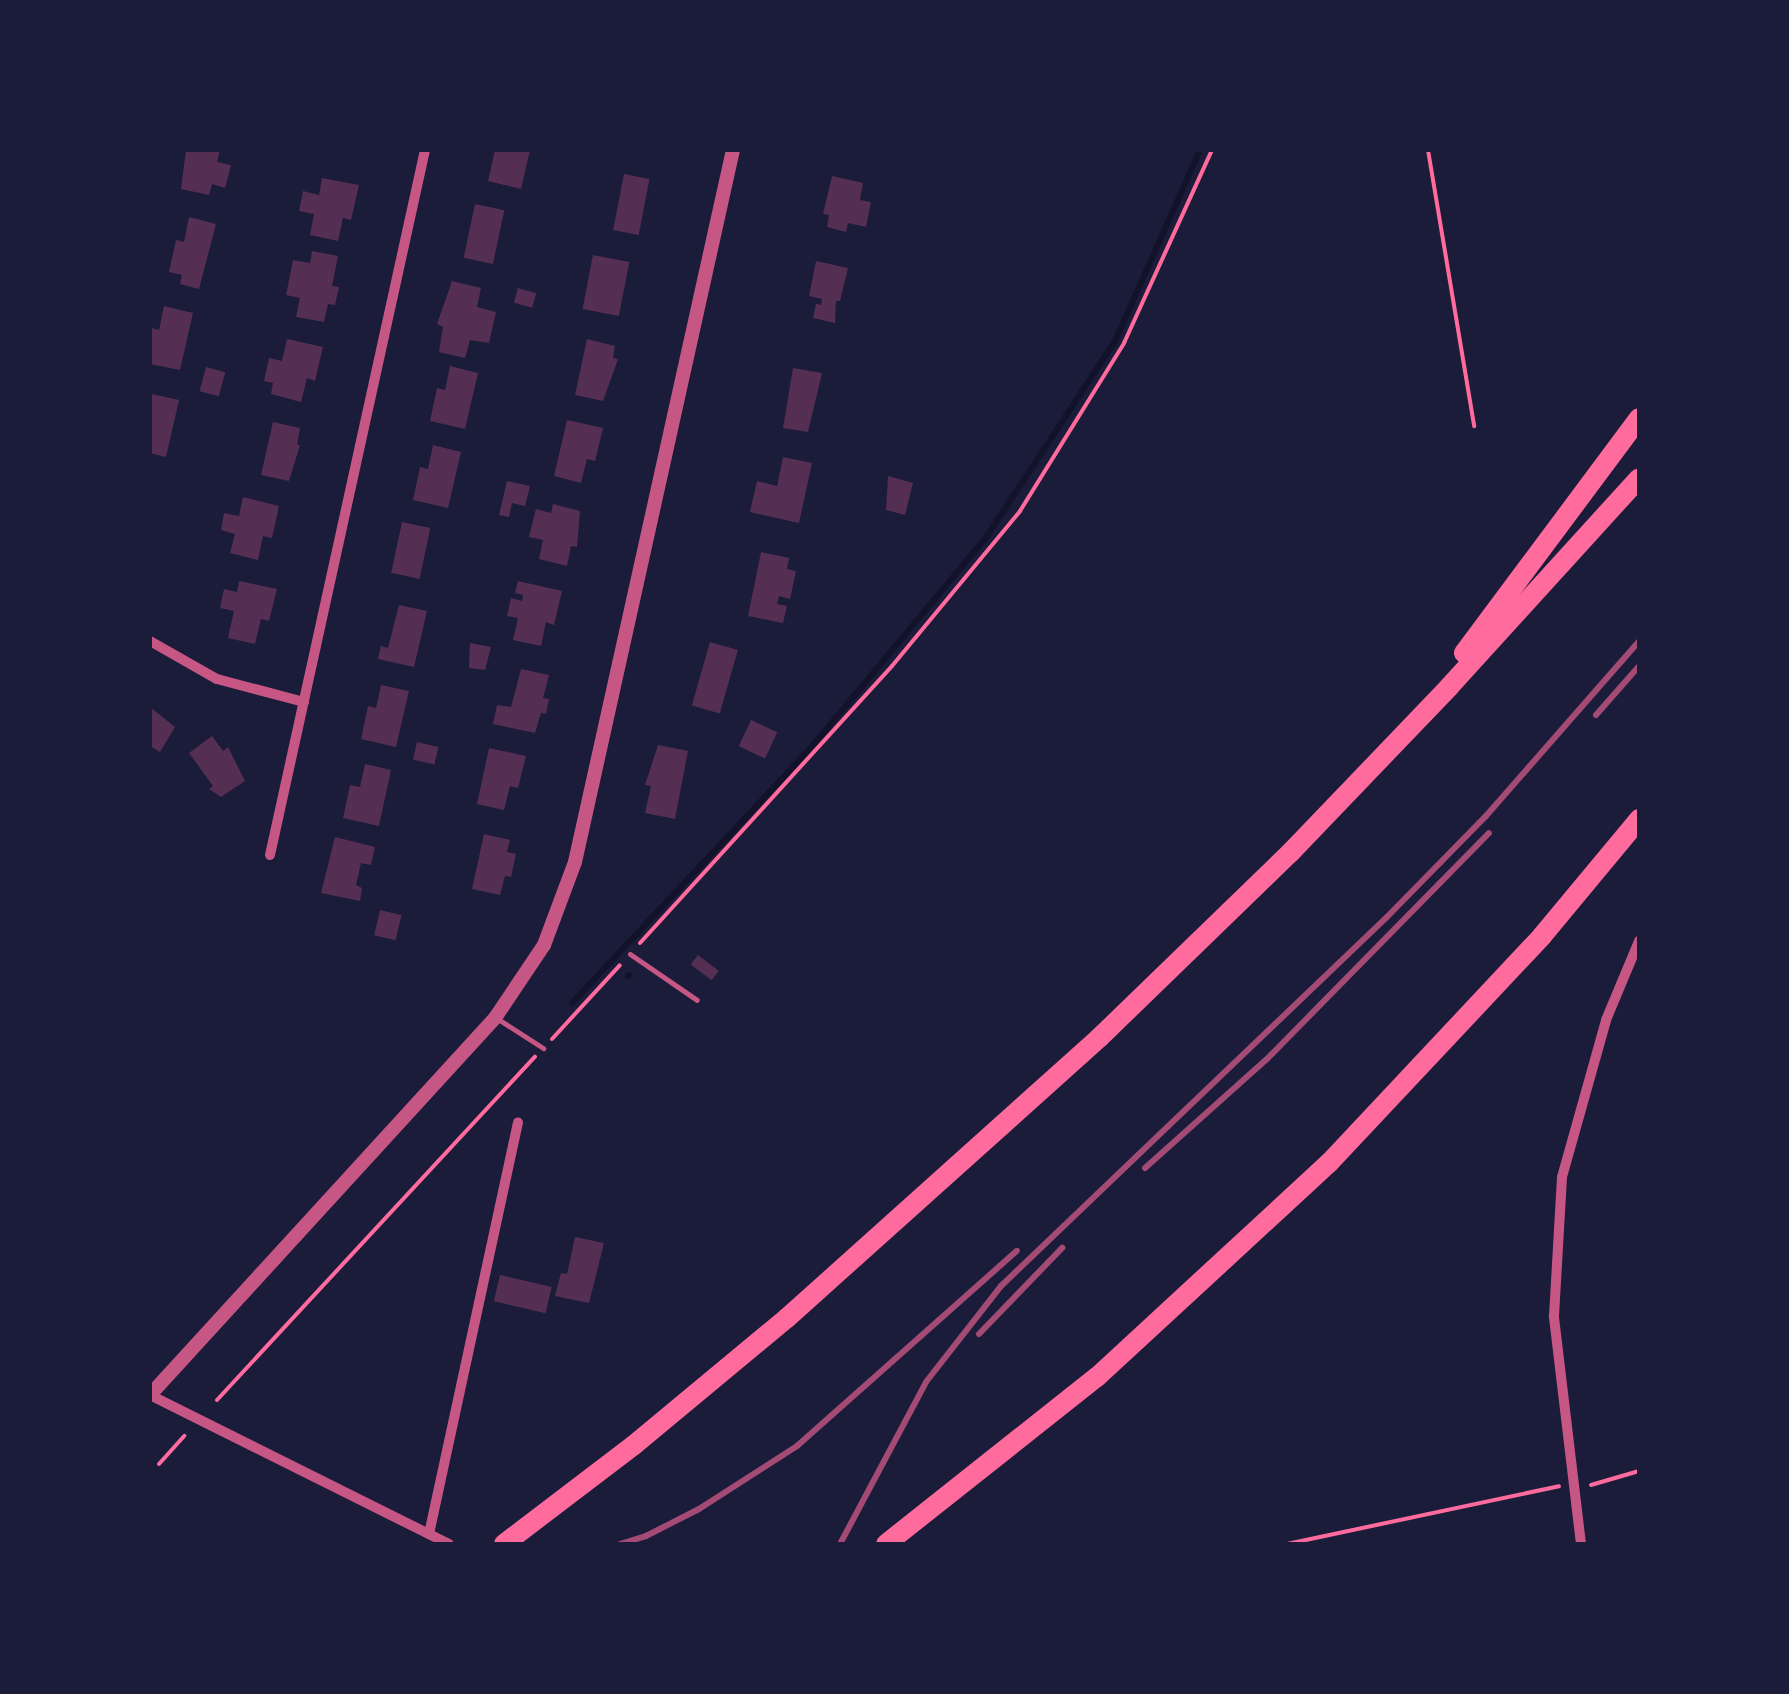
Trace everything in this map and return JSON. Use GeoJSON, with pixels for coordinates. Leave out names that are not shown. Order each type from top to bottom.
{"type":"FeatureCollection","features":[{"type":"Feature","properties":{"kind":"highway"},"geometry":{"type":"LineString","coordinates":[[1290,853],[1468,648],[1639,418]]}},
{"type":"Feature","properties":{"kind":"highway"},"geometry":{"type":"LineString","coordinates":[[504,1544],[787,1318],[945,1180],[1290,853],[1449,687],[1639,478]]}},
{"type":"Feature","properties":{"kind":"highway"},"geometry":{"type":"LineString","coordinates":[[886,1544],[1097,1376],[1329,1163],[1542,936],[1639,819]]}},
{"type":"Feature","properties":{"kind":"street"},"geometry":{"type":"LineString","coordinates":[[270,854],[425,150]]}},
{"type":"Feature","properties":{"kind":"street"},"geometry":{"type":"LineString","coordinates":[[449,1544],[150,1395],[496,1018],[544,945],[576,862],[732,150]]}},
{"type":"Feature","properties":{"kind":"street"},"geometry":{"type":"LineString","coordinates":[[150,641],[217,678],[304,702]]}},
{"type":"Feature","properties":{"kind":"street"},"geometry":{"type":"LineString","coordinates":[[1581,1544],[1554,1316],[1562,1177],[1606,1020],[1639,941]]}},
{"type":"Feature","properties":{"kind":"street"},"geometry":{"type":"LineString","coordinates":[[429,1534],[518,1123]]}},
{"type":"Feature","properties":{"kind":"lane"},"geometry":{"type":"LineString","coordinates":[[630,954],[697,1000]]}},
{"type":"Feature","properties":{"kind":"lane"},"geometry":{"type":"LineString","coordinates":[[496,1018],[543,1048]]}},
{"type":"Feature","properties":{"kind":"path"},"geometry":{"type":"LineString","coordinates":[[217,1400],[892,666],[1020,511],[1124,343],[1212,150]]}},
{"type":"Feature","properties":{"kind":"path"},"geometry":{"type":"LineString","coordinates":[[1428,150],[1474,426]]}},
{"type":"Feature","properties":{"kind":"path"},"geometry":{"type":"LineString","coordinates":[[159,1464],[184,1436]]}},
{"type":"Feature","properties":{"kind":"path"},"geometry":{"type":"LineString","coordinates":[[1287,1544],[1639,1471]]}},
{"type":"Feature","properties":{"kind":"building"},"geometry":{"type":"Polygon","coordinates":[[[186,150],[220,150],[217,162],[231,165],[225,188],[212,184],[209,195],[181,189],[186,150]]]}},
{"type":"Feature","properties":{"kind":"building"},"geometry":{"type":"Polygon","coordinates":[[[495,150],[530,150],[521,189],[488,181],[495,150]]]}},
{"type":"Feature","properties":{"kind":"building"},"geometry":{"type":"Polygon","coordinates":[[[624,174],[650,179],[639,235],[613,230],[624,174]]]}},
{"type":"Feature","properties":{"kind":"building"},"geometry":{"type":"Polygon","coordinates":[[[832,176],[863,183],[860,200],[871,202],[866,227],[848,223],[846,232],[827,227],[829,215],[823,214],[832,176]]]}},
{"type":"Feature","properties":{"kind":"building"},"geometry":{"type":"Polygon","coordinates":[[[322,178],[359,185],[351,220],[343,218],[338,241],[310,235],[314,214],[299,211],[303,191],[319,195],[322,178]]]}},
{"type":"Feature","properties":{"kind":"building"},"geometry":{"type":"Polygon","coordinates":[[[475,204],[504,210],[493,264],[464,258],[475,204]]]}},
{"type":"Feature","properties":{"kind":"building"},"geometry":{"type":"Polygon","coordinates":[[[189,217],[216,224],[199,289],[180,284],[182,275],[169,272],[176,240],[184,242],[189,217]]]}},
{"type":"Feature","properties":{"kind":"building"},"geometry":{"type":"Polygon","coordinates":[[[312,251],[338,256],[332,286],[339,287],[335,305],[328,304],[324,322],[296,317],[300,298],[286,295],[293,260],[310,263],[312,251]]]}},
{"type":"Feature","properties":{"kind":"building"},"geometry":{"type":"Polygon","coordinates":[[[593,255],[629,262],[619,316],[583,309],[593,255]]]}},
{"type":"Feature","properties":{"kind":"building"},"geometry":{"type":"Polygon","coordinates":[[[816,261],[848,268],[840,301],[836,301],[835,323],[813,318],[816,304],[821,305],[822,299],[809,296],[816,261]]]}},
{"type":"Feature","properties":{"kind":"building"},"geometry":{"type":"Polygon","coordinates":[[[452,281],[481,288],[477,307],[496,312],[489,343],[470,340],[465,358],[439,352],[443,327],[437,324],[452,281]]]}},
{"type":"Feature","properties":{"kind":"building"},"geometry":{"type":"Polygon","coordinates":[[[518,288],[536,293],[532,308],[514,302],[518,288]]]}},
{"type":"Feature","properties":{"kind":"building"},"geometry":{"type":"Polygon","coordinates":[[[164,306],[193,313],[180,370],[150,364],[152,328],[159,330],[164,306]]]}},
{"type":"Feature","properties":{"kind":"building"},"geometry":{"type":"Polygon","coordinates":[[[287,339],[323,347],[315,381],[307,378],[301,402],[271,394],[273,383],[264,381],[269,358],[282,361],[287,339]]]}},
{"type":"Feature","properties":{"kind":"building"},"geometry":{"type":"Polygon","coordinates":[[[587,339],[615,346],[613,358],[618,359],[603,401],[575,395],[587,339]]]}},
{"type":"Feature","properties":{"kind":"building"},"geometry":{"type":"Polygon","coordinates":[[[450,366],[478,373],[465,429],[430,421],[437,388],[445,390],[450,366]]]}},
{"type":"Feature","properties":{"kind":"building"},"geometry":{"type":"Polygon","coordinates":[[[206,367],[225,372],[219,396],[200,391],[206,367]]]}},
{"type":"Feature","properties":{"kind":"building"},"geometry":{"type":"Polygon","coordinates":[[[793,368],[822,373],[808,432],[783,428],[793,368]]]}},
{"type":"Feature","properties":{"kind":"building"},"geometry":{"type":"Polygon","coordinates":[[[152,394],[179,400],[166,457],[150,453],[152,394]]]}},
{"type":"Feature","properties":{"kind":"building"},"geometry":{"type":"Polygon","coordinates":[[[567,420],[603,428],[595,461],[587,459],[581,483],[554,476],[567,420]]]}},
{"type":"Feature","properties":{"kind":"building"},"geometry":{"type":"Polygon","coordinates":[[[273,422],[300,428],[300,445],[289,481],[261,475],[273,422]]]}},
{"type":"Feature","properties":{"kind":"building"},"geometry":{"type":"Polygon","coordinates":[[[433,445],[461,452],[448,508],[413,500],[420,467],[428,469],[433,445]]]}},
{"type":"Feature","properties":{"kind":"building"},"geometry":{"type":"Polygon","coordinates":[[[783,457],[812,463],[799,523],[750,512],[757,481],[777,486],[783,457]]]}},
{"type":"Feature","properties":{"kind":"building"},"geometry":{"type":"Polygon","coordinates":[[[888,476],[913,483],[905,515],[886,510],[888,476]]]}},
{"type":"Feature","properties":{"kind":"building"},"geometry":{"type":"Polygon","coordinates":[[[507,481],[530,486],[525,506],[512,503],[509,517],[499,515],[507,481]]]}},
{"type":"Feature","properties":{"kind":"building"},"geometry":{"type":"Polygon","coordinates":[[[243,497],[279,506],[272,538],[263,536],[258,560],[230,553],[235,534],[221,530],[224,513],[239,516],[243,497]]]}},
{"type":"Feature","properties":{"kind":"building"},"geometry":{"type":"Polygon","coordinates":[[[553,504],[580,511],[577,547],[571,546],[567,566],[539,559],[543,540],[529,537],[536,509],[551,513],[553,504]]]}},
{"type":"Feature","properties":{"kind":"building"},"geometry":{"type":"Polygon","coordinates":[[[402,522],[430,528],[420,579],[391,573],[402,522]]]}},
{"type":"Feature","properties":{"kind":"building"},"geometry":{"type":"Polygon","coordinates":[[[761,552],[789,558],[787,569],[796,571],[790,599],[779,596],[777,604],[787,606],[783,623],[748,616],[761,552]]]}},
{"type":"Feature","properties":{"kind":"building"},"geometry":{"type":"Polygon","coordinates":[[[239,581],[277,589],[269,621],[261,619],[255,644],[228,638],[234,611],[220,608],[224,589],[237,592],[239,581]]]}},
{"type":"Feature","properties":{"kind":"building"},"geometry":{"type":"Polygon","coordinates":[[[518,581],[562,591],[554,625],[546,622],[541,646],[513,640],[518,618],[507,616],[511,598],[522,601],[523,595],[515,593],[518,581]]]}},
{"type":"Feature","properties":{"kind":"building"},"geometry":{"type":"Polygon","coordinates":[[[399,605],[427,611],[414,667],[378,659],[381,646],[388,648],[399,605]]]}},
{"type":"Feature","properties":{"kind":"building"},"geometry":{"type":"Polygon","coordinates":[[[710,642],[738,650],[720,713],[692,705],[710,642]]]}},
{"type":"Feature","properties":{"kind":"building"},"geometry":{"type":"Polygon","coordinates":[[[470,643],[491,647],[485,670],[469,668],[470,643]]]}},
{"type":"Feature","properties":{"kind":"building"},"geometry":{"type":"Polygon","coordinates":[[[521,669],[549,675],[543,698],[549,699],[546,714],[541,713],[535,733],[493,724],[497,705],[511,707],[521,669]]]}},
{"type":"Feature","properties":{"kind":"building"},"geometry":{"type":"Polygon","coordinates":[[[381,685],[409,691],[396,747],[361,739],[368,706],[376,708],[381,685]]]}},
{"type":"Feature","properties":{"kind":"building"},"geometry":{"type":"Polygon","coordinates":[[[150,707],[175,727],[160,752],[150,746],[150,707]]]}},
{"type":"Feature","properties":{"kind":"building"},"geometry":{"type":"Polygon","coordinates":[[[751,720],[777,732],[765,759],[739,746],[751,720]]]}},
{"type":"Feature","properties":{"kind":"building"},"geometry":{"type":"Polygon","coordinates":[[[212,736],[223,751],[228,747],[245,781],[221,797],[209,789],[213,786],[189,753],[212,736]]]}},
{"type":"Feature","properties":{"kind":"building"},"geometry":{"type":"Polygon","coordinates":[[[417,742],[438,747],[434,764],[413,760],[417,742]]]}},
{"type":"Feature","properties":{"kind":"building"},"geometry":{"type":"Polygon","coordinates":[[[658,745],[688,751],[675,819],[645,813],[651,786],[645,785],[658,745]]]}},
{"type":"Feature","properties":{"kind":"building"},"geometry":{"type":"Polygon","coordinates":[[[489,748],[526,756],[518,788],[510,786],[504,810],[477,804],[489,748]]]}},
{"type":"Feature","properties":{"kind":"building"},"geometry":{"type":"Polygon","coordinates":[[[365,764],[391,770],[379,826],[343,818],[350,785],[360,787],[365,764]]]}},
{"type":"Feature","properties":{"kind":"building"},"geometry":{"type":"Polygon","coordinates":[[[484,834],[510,840],[507,852],[516,854],[511,877],[505,876],[500,895],[472,889],[484,834]]]}},
{"type":"Feature","properties":{"kind":"building"},"geometry":{"type":"Polygon","coordinates":[[[335,837],[375,847],[371,865],[361,863],[356,885],[362,888],[360,901],[321,893],[335,837]]]}},
{"type":"Feature","properties":{"kind":"building"},"geometry":{"type":"Polygon","coordinates":[[[380,910],[401,915],[396,940],[374,935],[380,910]]]}},
{"type":"Feature","properties":{"kind":"building"},"geometry":{"type":"Polygon","coordinates":[[[698,955],[719,971],[712,980],[691,965],[698,955]]]}},
{"type":"Feature","properties":{"kind":"building"},"geometry":{"type":"Polygon","coordinates":[[[575,1237],[604,1243],[589,1303],[555,1296],[561,1273],[567,1274],[575,1237]]]}},
{"type":"Feature","properties":{"kind":"building"},"geometry":{"type":"Polygon","coordinates":[[[500,1275],[552,1287],[546,1313],[494,1301],[500,1275]]]}},
{"type":"Feature","properties":{"kind":"waterway"},"geometry":{"type":"LineString","coordinates":[[572,1003],[814,744],[987,536],[1115,341],[1200,150]]}},
{"type":"Feature","properties":{"kind":"railway"},"geometry":{"type":"LineString","coordinates":[[840,1544],[926,1382],[1001,1286],[1386,918],[1486,816],[1639,641]]}},
{"type":"Feature","properties":{"kind":"railway"},"geometry":{"type":"LineString","coordinates":[[1596,715],[1639,666]]}},
{"type":"Feature","properties":{"kind":"railway"},"geometry":{"type":"LineString","coordinates":[[1145,1168],[1266,1060],[1489,833]]}},
{"type":"Feature","properties":{"kind":"railway"},"geometry":{"type":"LineString","coordinates":[[979,1334],[1062,1248]]}},
{"type":"Feature","properties":{"kind":"railway"},"geometry":{"type":"LineString","coordinates":[[620,1544],[646,1536],[699,1509],[797,1446],[1017,1251]]}}]}
